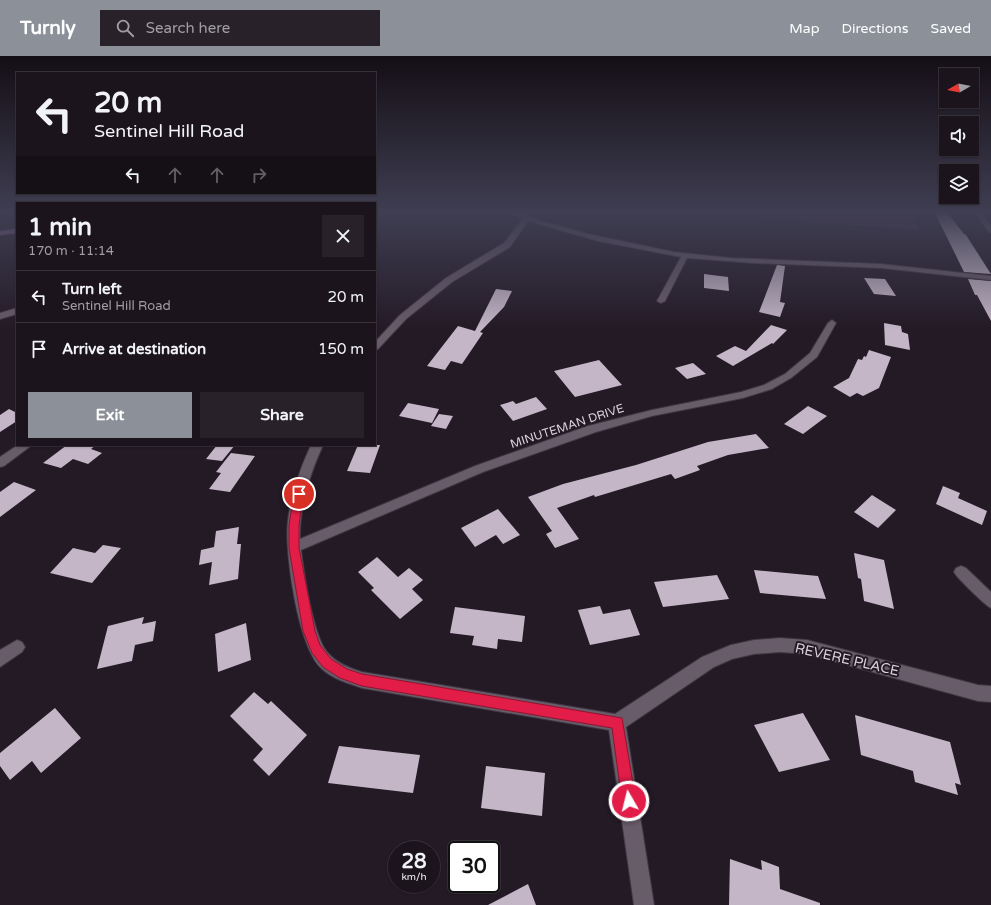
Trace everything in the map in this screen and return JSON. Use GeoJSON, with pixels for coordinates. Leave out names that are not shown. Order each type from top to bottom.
{"type":"FeatureCollection","features":[{"type":"Feature","properties":{"kind":"street"},"geometry":{"type":"LineString","coordinates":[[376,346],[403,317],[449,280],[498,251]]}},
{"type":"Feature","properties":{"kind":"street"},"geometry":{"type":"LineString","coordinates":[[658,251],[685,256],[767,263],[865,265],[921,269],[991,278]]}},
{"type":"Feature","properties":{"kind":"street"},"geometry":{"type":"LineString","coordinates":[[661,301],[685,256]]}},
{"type":"Feature","properties":{"kind":"street"},"geometry":{"type":"LineString","coordinates":[[0,316],[16,311]]}},
{"type":"Feature","properties":{"kind":"street","name":"MINUTEMAN DRIVE"},"geometry":{"type":"LineString","coordinates":[[294,548],[479,469],[592,429],[652,413],[743,395],[768,386],[788,376],[814,355],[832,323]]}},
{"type":"Feature","properties":{"kind":"street"},"geometry":{"type":"LineString","coordinates":[[0,463],[25,446]]}},
{"type":"Feature","properties":{"kind":"street"},"geometry":{"type":"LineString","coordinates":[[317,446],[301,484],[295,518],[294,548],[309,631],[316,649],[327,663],[344,674],[362,680],[617,723],[644,905]]}},
{"type":"Feature","properties":{"kind":"street"},"geometry":{"type":"LineString","coordinates":[[960,572],[977,586],[991,602]]}},
{"type":"Feature","properties":{"kind":"street","name":"REVERE PLACE"},"geometry":{"type":"LineString","coordinates":[[617,723],[708,662],[731,652],[754,647],[774,645],[807,647],[978,693],[991,694]]}},
{"type":"Feature","properties":{"kind":"street"},"geometry":{"type":"LineString","coordinates":[[0,659],[17,648]]}},
{"type":"Feature","properties":{"kind":"building"},"geometry":{"type":"Polygon","coordinates":[[[953,251],[976,251],[991,274],[964,272],[953,251]]]}},
{"type":"Feature","properties":{"kind":"building"},"geometry":{"type":"Polygon","coordinates":[[[777,265],[785,266],[780,302],[785,303],[780,317],[759,312],[777,265]]]}},
{"type":"Feature","properties":{"kind":"building"},"geometry":{"type":"Polygon","coordinates":[[[704,274],[728,277],[729,291],[704,288],[704,274]]]}},
{"type":"Feature","properties":{"kind":"building"},"geometry":{"type":"Polygon","coordinates":[[[864,278],[885,279],[896,296],[874,294],[864,278]]]}},
{"type":"Feature","properties":{"kind":"building"},"geometry":{"type":"Polygon","coordinates":[[[968,279],[991,281],[991,321],[977,295],[975,295],[968,279]]]}},
{"type":"Feature","properties":{"kind":"building"},"geometry":{"type":"Polygon","coordinates":[[[496,289],[512,291],[504,307],[480,332],[483,333],[462,364],[451,361],[445,370],[427,366],[458,326],[475,331],[496,289]]]}},
{"type":"Feature","properties":{"kind":"building"},"geometry":{"type":"Polygon","coordinates":[[[884,323],[901,326],[902,332],[908,334],[910,350],[885,345],[884,323]]]}},
{"type":"Feature","properties":{"kind":"building"},"geometry":{"type":"Polygon","coordinates":[[[771,325],[787,330],[773,344],[772,343],[733,366],[716,356],[735,346],[746,351],[771,325]]]}},
{"type":"Feature","properties":{"kind":"building"},"geometry":{"type":"Polygon","coordinates":[[[869,350],[891,357],[879,388],[863,396],[857,393],[850,397],[833,387],[849,378],[858,359],[862,360],[864,356],[866,357],[869,350]]]}},
{"type":"Feature","properties":{"kind":"building"},"geometry":{"type":"Polygon","coordinates":[[[599,360],[622,385],[575,397],[554,371],[599,360]]]}},
{"type":"Feature","properties":{"kind":"building"},"geometry":{"type":"Polygon","coordinates":[[[693,363],[706,374],[687,379],[675,368],[693,363]]]}},
{"type":"Feature","properties":{"kind":"building"},"geometry":{"type":"Polygon","coordinates":[[[536,397],[547,409],[513,421],[500,405],[513,401],[516,404],[536,397]]]}},
{"type":"Feature","properties":{"kind":"building"},"geometry":{"type":"Polygon","coordinates":[[[408,403],[439,409],[432,423],[399,416],[408,403]]]}},
{"type":"Feature","properties":{"kind":"building"},"geometry":{"type":"Polygon","coordinates":[[[808,406],[827,416],[803,434],[784,424],[808,406]]]}},
{"type":"Feature","properties":{"kind":"building"},"geometry":{"type":"Polygon","coordinates":[[[9,409],[16,412],[16,422],[0,432],[0,415],[9,409]]]}},
{"type":"Feature","properties":{"kind":"building"},"geometry":{"type":"Polygon","coordinates":[[[439,414],[453,416],[446,429],[431,426],[439,414]]]}},
{"type":"Feature","properties":{"kind":"building"},"geometry":{"type":"Polygon","coordinates":[[[756,434],[769,448],[728,455],[697,466],[700,470],[675,479],[671,474],[595,497],[594,495],[557,508],[579,539],[555,548],[546,534],[552,531],[528,497],[563,484],[636,465],[708,442],[756,434]]]}},
{"type":"Feature","properties":{"kind":"building"},"geometry":{"type":"Polygon","coordinates":[[[380,445],[370,473],[347,471],[358,446],[380,445]]]}},
{"type":"Feature","properties":{"kind":"building"},"geometry":{"type":"Polygon","coordinates":[[[66,446],[95,446],[91,449],[102,453],[88,464],[73,459],[61,468],[43,463],[66,446]]]}},
{"type":"Feature","properties":{"kind":"building"},"geometry":{"type":"Polygon","coordinates":[[[216,446],[234,446],[222,461],[206,459],[216,446]]]}},
{"type":"Feature","properties":{"kind":"building"},"geometry":{"type":"Polygon","coordinates":[[[231,453],[255,456],[230,492],[209,489],[221,473],[216,472],[231,453]]]}},
{"type":"Feature","properties":{"kind":"building"},"geometry":{"type":"Polygon","coordinates":[[[14,482],[36,490],[0,517],[0,492],[14,482]]]}},
{"type":"Feature","properties":{"kind":"building"},"geometry":{"type":"Polygon","coordinates":[[[943,486],[960,493],[958,498],[987,511],[982,525],[936,504],[943,486]]]}},
{"type":"Feature","properties":{"kind":"building"},"geometry":{"type":"Polygon","coordinates":[[[872,495],[896,510],[878,528],[854,512],[872,495]]]}},
{"type":"Feature","properties":{"kind":"building"},"geometry":{"type":"Polygon","coordinates":[[[498,509],[520,535],[503,544],[496,535],[475,547],[461,528],[498,509]]]}},
{"type":"Feature","properties":{"kind":"building"},"geometry":{"type":"Polygon","coordinates":[[[239,527],[237,544],[241,544],[238,579],[209,585],[212,562],[199,565],[201,550],[214,547],[216,531],[239,527]]]}},
{"type":"Feature","properties":{"kind":"building"},"geometry":{"type":"Polygon","coordinates":[[[103,545],[121,548],[92,583],[50,573],[73,548],[95,553],[103,545]]]}},
{"type":"Feature","properties":{"kind":"building"},"geometry":{"type":"Polygon","coordinates":[[[854,553],[884,560],[894,609],[864,601],[861,579],[858,578],[854,553]]]}},
{"type":"Feature","properties":{"kind":"building"},"geometry":{"type":"Polygon","coordinates":[[[377,557],[398,577],[409,568],[423,580],[412,589],[423,600],[400,619],[371,590],[374,588],[358,572],[377,557]]]}},
{"type":"Feature","properties":{"kind":"building"},"geometry":{"type":"Polygon","coordinates":[[[754,570],[818,576],[826,599],[760,593],[754,570]]]}},
{"type":"Feature","properties":{"kind":"building"},"geometry":{"type":"Polygon","coordinates":[[[717,575],[729,599],[663,607],[654,582],[717,575]]]}},
{"type":"Feature","properties":{"kind":"building"},"geometry":{"type":"Polygon","coordinates":[[[600,606],[603,614],[630,609],[640,635],[590,645],[578,610],[600,606]]]}},
{"type":"Feature","properties":{"kind":"building"},"geometry":{"type":"Polygon","coordinates":[[[455,607],[525,616],[522,642],[498,639],[497,649],[472,645],[474,636],[450,633],[455,607]]]}},
{"type":"Feature","properties":{"kind":"building"},"geometry":{"type":"Polygon","coordinates":[[[144,617],[142,624],[156,621],[153,641],[135,645],[132,661],[97,669],[108,626],[144,617]]]}},
{"type":"Feature","properties":{"kind":"building"},"geometry":{"type":"Polygon","coordinates":[[[246,623],[251,660],[218,672],[215,634],[246,623]]]}},
{"type":"Feature","properties":{"kind":"building"},"geometry":{"type":"Polygon","coordinates":[[[254,692],[268,704],[271,701],[307,735],[269,776],[253,760],[263,749],[230,716],[254,692]]]}},
{"type":"Feature","properties":{"kind":"building"},"geometry":{"type":"Polygon","coordinates":[[[55,708],[81,738],[41,773],[32,761],[10,780],[0,766],[0,753],[55,708]]]}},
{"type":"Feature","properties":{"kind":"building"},"geometry":{"type":"Polygon","coordinates":[[[803,713],[830,760],[779,772],[754,725],[803,713]]]}},
{"type":"Feature","properties":{"kind":"building"},"geometry":{"type":"Polygon","coordinates":[[[855,715],[950,742],[961,785],[955,783],[958,795],[915,782],[913,771],[861,755],[855,715]]]}},
{"type":"Feature","properties":{"kind":"building"},"geometry":{"type":"Polygon","coordinates":[[[339,746],[420,755],[413,793],[328,783],[339,746]]]}},
{"type":"Feature","properties":{"kind":"building"},"geometry":{"type":"Polygon","coordinates":[[[486,766],[545,773],[542,816],[481,808],[486,766]]]}},
{"type":"Feature","properties":{"kind":"building"},"geometry":{"type":"Polygon","coordinates":[[[730,859],[762,870],[761,860],[779,867],[780,889],[820,903],[820,905],[729,905],[730,859]]]}},
{"type":"Feature","properties":{"kind":"building"},"geometry":{"type":"Polygon","coordinates":[[[528,884],[536,905],[488,905],[528,884]]]}},
{"type":"Feature","properties":{"kind":"route"},"geometry":{"type":"LineString","coordinates":[[299,494],[294,525],[294,548],[309,631],[316,649],[327,663],[344,674],[362,680],[617,723],[629,801]]}}]}
